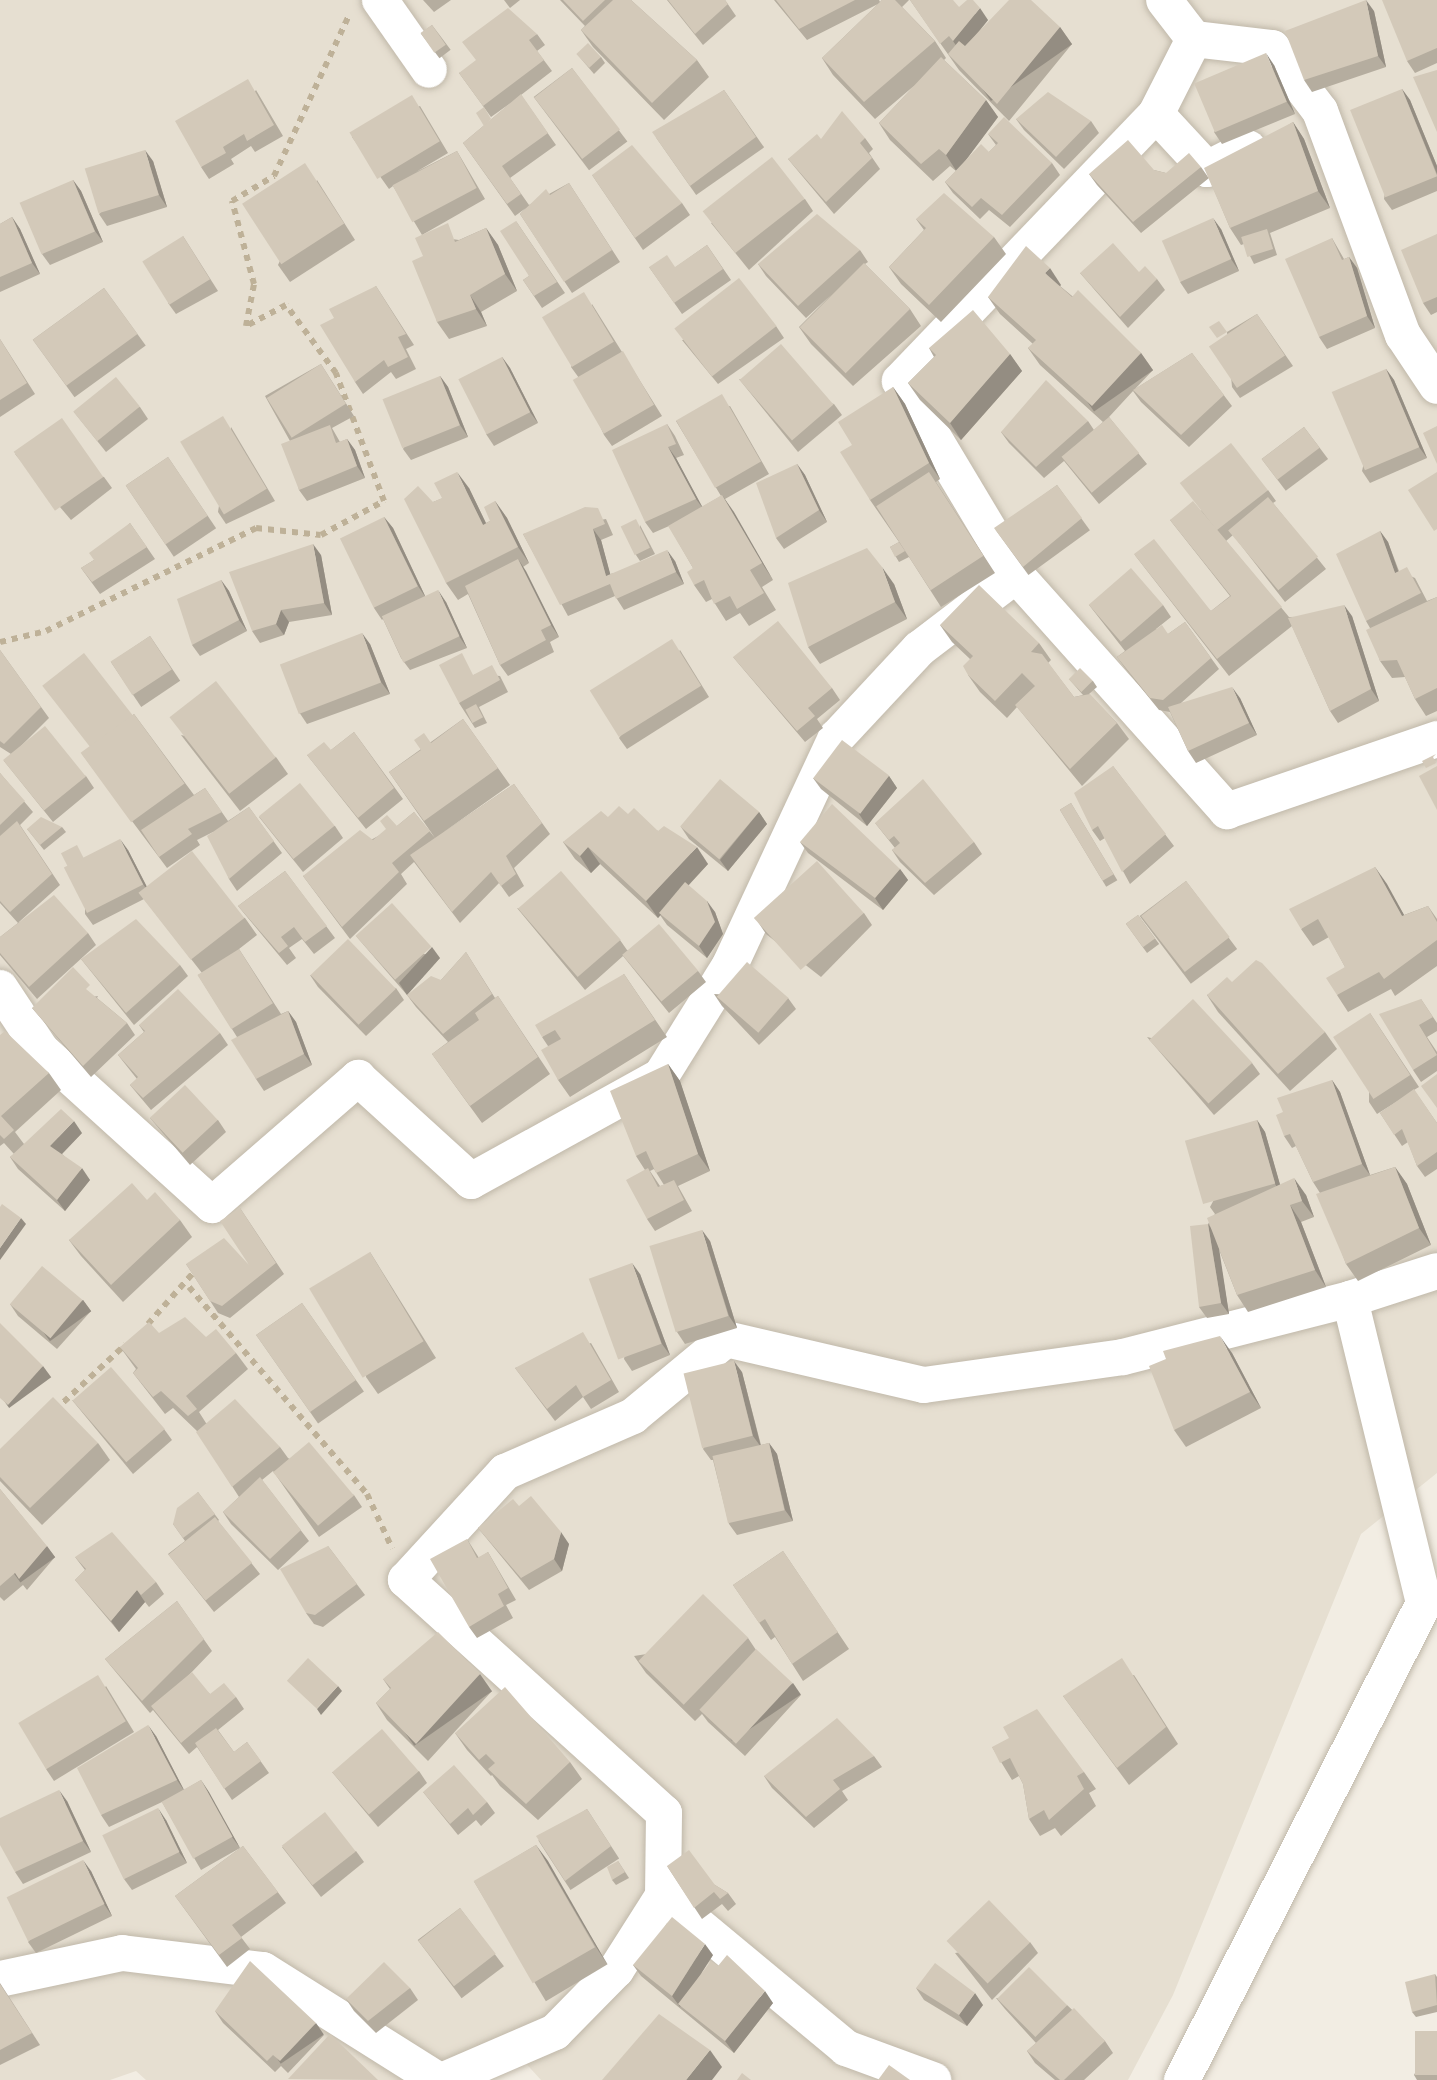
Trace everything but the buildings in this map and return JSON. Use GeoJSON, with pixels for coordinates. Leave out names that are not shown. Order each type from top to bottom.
{"type":"FeatureCollection","features":[{"type":"Feature","properties":{"kind":"street"},"geometry":{"type":"LineString","coordinates":[[380,0],[429,70]]}},
{"type":"Feature","properties":{"kind":"street"},"geometry":{"type":"LineString","coordinates":[[1165,0],[1194,39],[1272,48],[1320,111],[1403,335],[1437,386]]}},
{"type":"Feature","properties":{"kind":"street"},"geometry":{"type":"LineString","coordinates":[[1194,39],[1156,114],[900,381],[1016,575],[1227,811],[1437,739]]}},
{"type":"Feature","properties":{"kind":"street"},"geometry":{"type":"LineString","coordinates":[[1156,114],[1208,169],[1320,111]]}},
{"type":"Feature","properties":{"kind":"street"},"geometry":{"type":"LineString","coordinates":[[0,988],[41,1050],[212,1205],[358,1078],[470,1180],[661,1076],[730,965],[836,738],[919,649],[1016,575]]}},
{"type":"Feature","properties":{"kind":"street"},"geometry":{"type":"LineString","coordinates":[[0,1979],[122,1953],[263,1970],[441,2080],[555,2032],[616,1970],[663,1896],[664,1813],[406,1580],[506,1472],[633,1416],[726,1339],[924,1385],[1123,1357],[1437,1271]]}},
{"type":"Feature","properties":{"kind":"street"},"geometry":{"type":"LineString","coordinates":[[1182,2080],[1424,1603],[1351,1298]]}},
{"type":"Feature","properties":{"kind":"street"},"geometry":{"type":"LineString","coordinates":[[663,1896],[846,2048],[933,2080]]}},
{"type":"Feature","properties":{"kind":"path"},"geometry":{"type":"LineString","coordinates":[[0,642],[46,631],[256,528],[321,535],[384,501],[336,373],[286,305],[246,326],[254,284],[232,201],[274,176],[340,28],[362,0]]}},
{"type":"Feature","properties":{"kind":"path"},"geometry":{"type":"LineString","coordinates":[[52,1413],[189,1287],[212,1205]]}},
{"type":"Feature","properties":{"kind":"path"},"geometry":{"type":"LineString","coordinates":[[189,1287],[367,1494],[406,1580]]}},
{"type":"Feature","properties":{"kind":"shaded area"},"geometry":{"type":"Polygon","coordinates":[[[0,0],[1437,0],[1437,1473],[1361,1534],[1173,1995],[1128,2080],[541,2080],[520,2057],[480,2080],[146,2080],[136,2071],[110,2080],[0,2080],[0,0]]]}}]}
